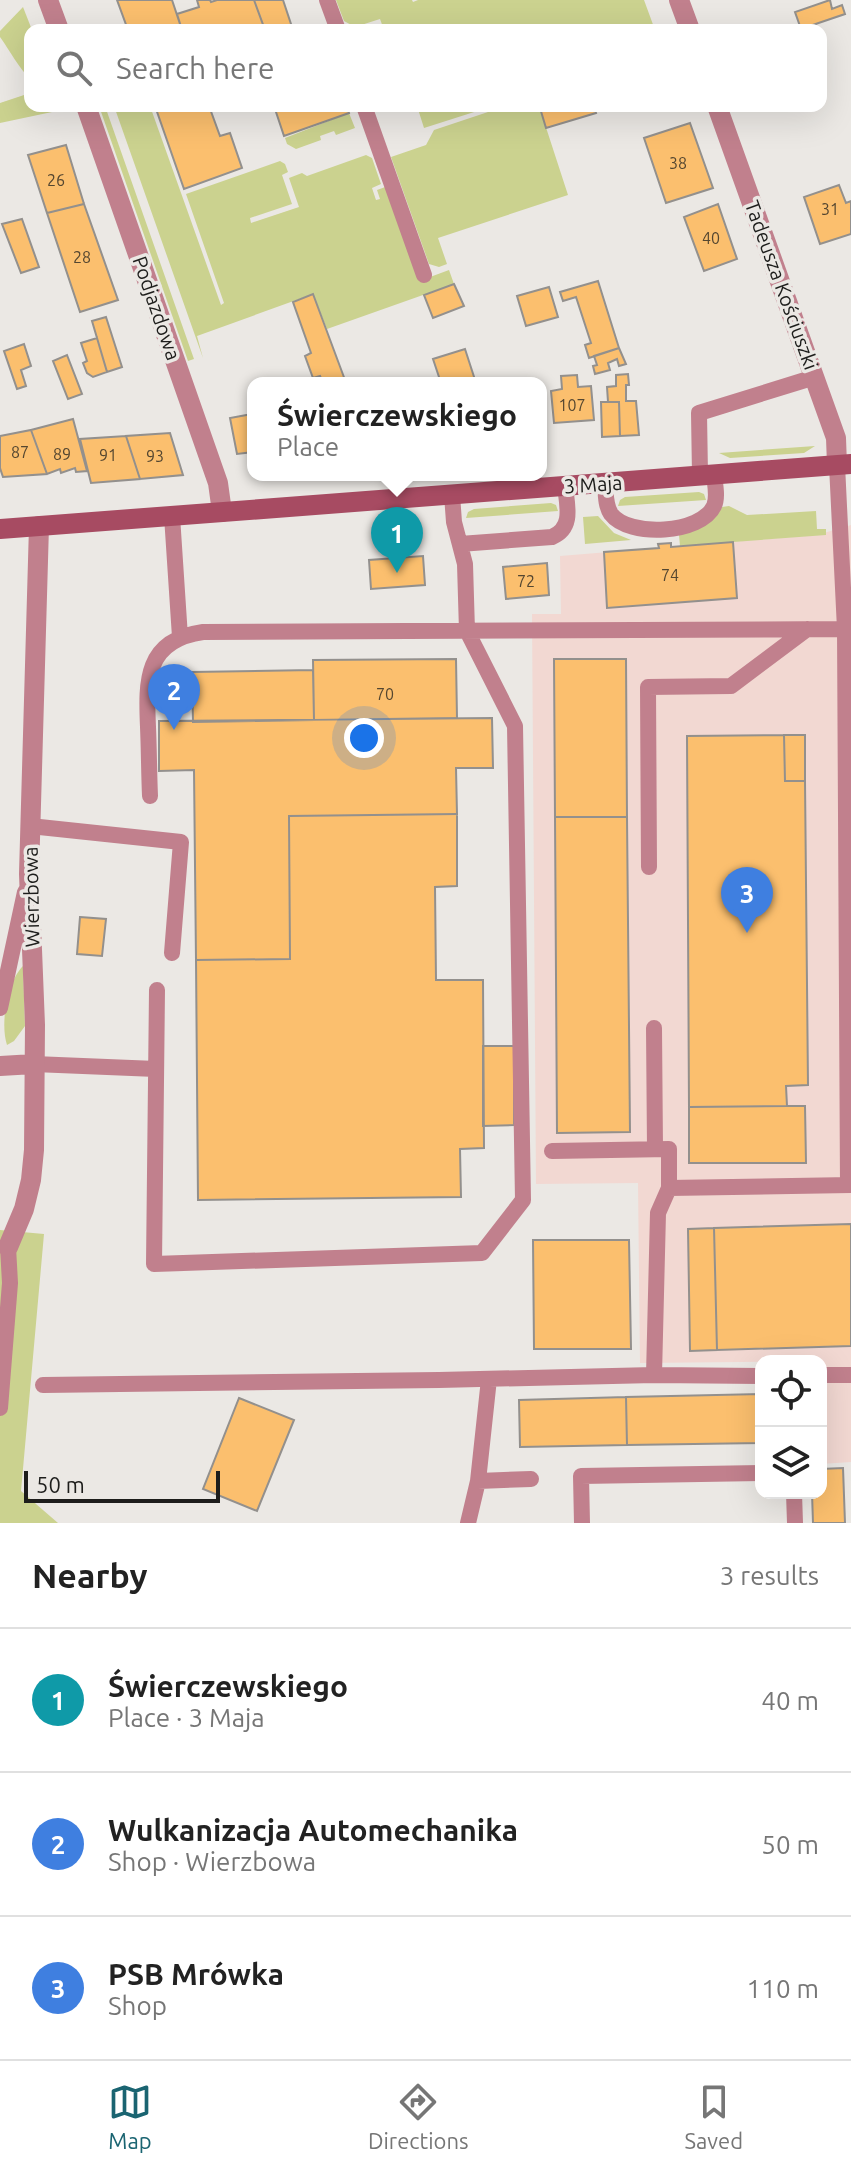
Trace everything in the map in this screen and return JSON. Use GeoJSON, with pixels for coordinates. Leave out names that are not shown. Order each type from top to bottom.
{"type":"FeatureCollection","features":[{"type":"Feature","properties":{"kind":"street"},"geometry":{"type":"LineString","coordinates":[[48,0],[57,24]]}},
{"type":"Feature","properties":{"kind":"street"},"geometry":{"type":"LineString","coordinates":[[679,0],[688,24]]}},
{"type":"Feature","properties":{"kind":"street","name":"Podjazdowa"},"geometry":{"type":"LineString","coordinates":[[88,112],[218,483],[222,512]]}},
{"type":"Feature","properties":{"kind":"street","name":"Tadeusza Kościuszki"},"geometry":{"type":"LineString","coordinates":[[719,112],[844,465]]}},
{"type":"Feature","properties":{"kind":"street","name":"3 Maja"},"geometry":{"type":"LineString","coordinates":[[0,529],[844,465]]}},
{"type":"Feature","properties":{"kind":"street","name":"Wierzbowa"},"geometry":{"type":"LineString","coordinates":[[2,1258],[24,1209],[34,1150],[29,874],[39,526]]}},
{"type":"Feature","properties":{"kind":"street"},"geometry":{"type":"LineString","coordinates":[[0,1066],[34,1064]]}},
{"type":"Feature","properties":{"kind":"lane"},"geometry":{"type":"LineString","coordinates":[[327,0],[336,24]]}},
{"type":"Feature","properties":{"kind":"lane"},"geometry":{"type":"LineString","coordinates":[[366,112],[424,275]]}},
{"type":"Feature","properties":{"kind":"lane"},"geometry":{"type":"LineString","coordinates":[[605,483],[607,506],[615,518],[630,526],[667,529],[694,522],[710,511],[716,497],[707,475],[699,413],[815,377]]}},
{"type":"Feature","properties":{"kind":"lane"},"geometry":{"type":"LineString","coordinates":[[669,1188],[849,1185],[844,465]]}},
{"type":"Feature","properties":{"kind":"lane"},"geometry":{"type":"LineString","coordinates":[[460,544],[558,535],[568,520],[565,486]]}},
{"type":"Feature","properties":{"kind":"lane"},"geometry":{"type":"LineString","coordinates":[[157,990],[154,1264],[482,1253],[523,1200],[515,726],[467,631],[465,564],[454,522],[452,495]]}},
{"type":"Feature","properties":{"kind":"lane"},"geometry":{"type":"LineString","coordinates":[[172,516],[180,637]]}},
{"type":"Feature","properties":{"kind":"lane"},"geometry":{"type":"LineString","coordinates":[[649,867],[648,687],[731,686],[807,629]]}},
{"type":"Feature","properties":{"kind":"lane"},"geometry":{"type":"LineString","coordinates":[[150,796],[148,677],[158,655],[180,637],[203,632],[845,629]]}},
{"type":"Feature","properties":{"kind":"lane"},"geometry":{"type":"LineString","coordinates":[[30,826],[181,842],[172,953]]}},
{"type":"Feature","properties":{"kind":"lane"},"geometry":{"type":"LineString","coordinates":[[0,1008],[29,874]]}},
{"type":"Feature","properties":{"kind":"lane"},"geometry":{"type":"LineString","coordinates":[[10,954],[32,956]]}},
{"type":"Feature","properties":{"kind":"lane"},"geometry":{"type":"LineString","coordinates":[[654,1028],[655,1149]]}},
{"type":"Feature","properties":{"kind":"lane"},"geometry":{"type":"LineString","coordinates":[[34,1064],[156,1069]]}},
{"type":"Feature","properties":{"kind":"lane"},"geometry":{"type":"LineString","coordinates":[[552,1151],[669,1149],[669,1188],[658,1213],[654,1375]]}},
{"type":"Feature","properties":{"kind":"lane"},"geometry":{"type":"LineString","coordinates":[[0,1408],[10,1283],[2,1258]]}},
{"type":"Feature","properties":{"kind":"lane"},"geometry":{"type":"LineString","coordinates":[[827,1375],[851,1375]]}},
{"type":"Feature","properties":{"kind":"lane"},"geometry":{"type":"LineString","coordinates":[[43,1385],[755,1376]]}},
{"type":"Feature","properties":{"kind":"lane"},"geometry":{"type":"LineString","coordinates":[[468,1523],[478,1481],[489,1379]]}},
{"type":"Feature","properties":{"kind":"lane"},"geometry":{"type":"LineString","coordinates":[[582,1523],[581,1476],[755,1473]]}},
{"type":"Feature","properties":{"kind":"lane"},"geometry":{"type":"LineString","coordinates":[[478,1481],[531,1479]]}},
{"type":"Feature","properties":{"kind":"lane"},"geometry":{"type":"LineString","coordinates":[[794,1499],[795,1523]]}},
{"type":"Feature","properties":{"kind":"shaded area"},"geometry":{"type":"Polygon","coordinates":[[[851,525],[851,1462],[827,1464],[827,1355],[755,1355],[755,1362],[640,1363],[638,1183],[536,1184],[532,614],[561,614],[560,556],[817,535],[851,525]]]}},
{"type":"Feature","properties":{"kind":"green space"},"geometry":{"type":"Polygon","coordinates":[[[336,0],[644,0],[653,24],[382,24],[380,19],[364,24],[350,24],[344,21],[336,0]]]}},
{"type":"Feature","properties":{"kind":"green space"},"geometry":{"type":"Polygon","coordinates":[[[23,7],[30,24],[24,24],[24,72],[0,37],[0,31],[23,7]]]}},
{"type":"Feature","properties":{"kind":"green space"},"geometry":{"type":"Polygon","coordinates":[[[24,95],[24,112],[52,112],[0,123],[0,103],[24,95]]]}},
{"type":"Feature","properties":{"kind":"green space"},"geometry":{"type":"Polygon","coordinates":[[[101,112],[107,112],[194,359],[188,361],[101,112]]]}},
{"type":"Feature","properties":{"kind":"green space"},"geometry":{"type":"Polygon","coordinates":[[[116,112],[152,112],[221,305],[224,303],[186,194],[280,161],[288,172],[282,175],[292,204],[250,218],[251,223],[299,207],[289,178],[302,173],[307,176],[366,155],[372,158],[381,184],[372,188],[376,200],[380,199],[377,190],[388,186],[422,280],[449,270],[454,284],[327,329],[313,294],[197,336],[203,358],[116,112]]]}},
{"type":"Feature","properties":{"kind":"green space"},"geometry":{"type":"Polygon","coordinates":[[[419,112],[474,112],[424,128],[419,112]]]}},
{"type":"Feature","properties":{"kind":"green space"},"geometry":{"type":"Polygon","coordinates":[[[488,112],[541,112],[568,195],[438,238],[447,264],[439,267],[429,264],[391,157],[426,145],[434,130],[488,112]]]}},
{"type":"Feature","properties":{"kind":"green space"},"geometry":{"type":"Polygon","coordinates":[[[349,113],[355,128],[336,135],[334,131],[320,136],[321,140],[296,149],[287,144],[285,138],[349,113]]]}},
{"type":"Feature","properties":{"kind":"green space"},"geometry":{"type":"Polygon","coordinates":[[[815,446],[804,453],[730,458],[719,453],[815,446]]]}},
{"type":"Feature","properties":{"kind":"green space"},"geometry":{"type":"Polygon","coordinates":[[[704,494],[706,500],[618,506],[625,497],[704,494]]]}},
{"type":"Feature","properties":{"kind":"green space"},"geometry":{"type":"Polygon","coordinates":[[[556,505],[558,511],[466,518],[468,512],[474,509],[556,505]]]}},
{"type":"Feature","properties":{"kind":"green space"},"geometry":{"type":"Polygon","coordinates":[[[729,506],[747,515],[816,511],[817,529],[826,529],[826,535],[680,546],[679,535],[704,525],[722,507],[729,506]]]}},
{"type":"Feature","properties":{"kind":"green space"},"geometry":{"type":"Polygon","coordinates":[[[598,516],[614,533],[631,540],[585,544],[583,517],[598,516]]]}},
{"type":"Feature","properties":{"kind":"green space"},"geometry":{"type":"Polygon","coordinates":[[[23,966],[25,1026],[7,1045],[4,1026],[6,1004],[17,973],[23,966]]]}},
{"type":"Feature","properties":{"kind":"green space"},"geometry":{"type":"Polygon","coordinates":[[[0,1230],[44,1234],[21,1491],[58,1523],[0,1523],[0,1230]]]}},
{"type":"Feature","properties":{"kind":"building"},"geometry":{"type":"Polygon","coordinates":[[[117,0],[172,0],[180,24],[126,24],[117,0]]]}},
{"type":"Feature","properties":{"kind":"building"},"geometry":{"type":"Polygon","coordinates":[[[197,0],[254,0],[263,24],[180,24],[177,14],[199,7],[197,0]]]}},
{"type":"Feature","properties":{"kind":"building"},"geometry":{"type":"Polygon","coordinates":[[[254,0],[283,0],[291,24],[263,24],[254,0]]]}},
{"type":"Feature","properties":{"kind":"building"},"geometry":{"type":"Polygon","coordinates":[[[830,0],[832,9],[842,5],[845,14],[816,24],[799,24],[795,12],[830,0]]]}},
{"type":"Feature","properties":{"kind":"building"},"geometry":{"type":"Polygon","coordinates":[[[157,112],[211,112],[220,136],[230,133],[242,168],[184,189],[157,112]]]}},
{"type":"Feature","properties":{"kind":"building"},"geometry":{"type":"Polygon","coordinates":[[[276,112],[349,112],[349,113],[284,136],[276,112]]]}},
{"type":"Feature","properties":{"kind":"building"},"geometry":{"type":"Polygon","coordinates":[[[541,112],[596,113],[546,128],[541,112]]]}},
{"type":"Feature","properties":{"kind":"building"},"geometry":{"type":"Polygon","coordinates":[[[690,123],[713,188],[666,203],[644,138],[690,123]]]}},
{"type":"Feature","properties":{"kind":"building"},"geometry":{"type":"Polygon","coordinates":[[[66,145],[84,204],[47,213],[28,155],[66,145]]]}},
{"type":"Feature","properties":{"kind":"building"},"geometry":{"type":"Polygon","coordinates":[[[839,185],[846,203],[851,201],[851,234],[820,244],[804,197],[839,185]]]}},
{"type":"Feature","properties":{"kind":"building"},"geometry":{"type":"Polygon","coordinates":[[[84,204],[118,300],[80,312],[47,213],[84,204]]]}},
{"type":"Feature","properties":{"kind":"building"},"geometry":{"type":"Polygon","coordinates":[[[718,204],[737,259],[704,271],[684,217],[718,204]]]}},
{"type":"Feature","properties":{"kind":"building"},"geometry":{"type":"Polygon","coordinates":[[[22,219],[39,267],[21,273],[2,224],[22,219]]]}},
{"type":"Feature","properties":{"kind":"building"},"geometry":{"type":"Polygon","coordinates":[[[598,281],[619,348],[589,358],[585,345],[591,343],[576,297],[563,301],[560,292],[598,281]]]}},
{"type":"Feature","properties":{"kind":"building"},"geometry":{"type":"Polygon","coordinates":[[[454,284],[464,306],[433,318],[424,295],[454,284]]]}},
{"type":"Feature","properties":{"kind":"building"},"geometry":{"type":"Polygon","coordinates":[[[549,287],[558,317],[526,326],[517,296],[549,287]]]}},
{"type":"Feature","properties":{"kind":"building"},"geometry":{"type":"Polygon","coordinates":[[[313,294],[344,377],[313,377],[305,356],[311,353],[293,302],[313,294]]]}},
{"type":"Feature","properties":{"kind":"building"},"geometry":{"type":"Polygon","coordinates":[[[106,317],[122,367],[107,372],[92,321],[106,317]]]}},
{"type":"Feature","properties":{"kind":"building"},"geometry":{"type":"Polygon","coordinates":[[[97,338],[107,372],[93,377],[87,373],[83,363],[87,361],[81,343],[97,338]]]}},
{"type":"Feature","properties":{"kind":"building"},"geometry":{"type":"Polygon","coordinates":[[[24,344],[31,366],[21,370],[26,386],[17,389],[4,351],[24,344]]]}},
{"type":"Feature","properties":{"kind":"building"},"geometry":{"type":"Polygon","coordinates":[[[619,348],[626,364],[619,366],[617,359],[608,363],[610,370],[595,374],[593,366],[597,365],[594,356],[619,348]]]}},
{"type":"Feature","properties":{"kind":"building"},"geometry":{"type":"Polygon","coordinates":[[[465,349],[474,377],[439,377],[433,359],[465,349]]]}},
{"type":"Feature","properties":{"kind":"building"},"geometry":{"type":"Polygon","coordinates":[[[67,355],[82,394],[68,399],[53,361],[67,355]]]}},
{"type":"Feature","properties":{"kind":"building"},"geometry":{"type":"Polygon","coordinates":[[[628,374],[626,401],[636,401],[639,435],[620,436],[619,402],[608,402],[607,387],[616,386],[616,375],[628,374]]]}},
{"type":"Feature","properties":{"kind":"building"},"geometry":{"type":"Polygon","coordinates":[[[577,375],[578,387],[591,386],[594,420],[554,423],[551,391],[562,389],[561,376],[577,375]]]}},
{"type":"Feature","properties":{"kind":"building"},"geometry":{"type":"Polygon","coordinates":[[[601,402],[619,402],[620,436],[602,437],[601,402]]]}},
{"type":"Feature","properties":{"kind":"building"},"geometry":{"type":"Polygon","coordinates":[[[247,415],[247,453],[237,454],[230,418],[247,415]]]}},
{"type":"Feature","properties":{"kind":"building"},"geometry":{"type":"Polygon","coordinates":[[[73,419],[87,471],[76,472],[75,468],[61,473],[60,469],[47,474],[31,430],[73,419]]]}},
{"type":"Feature","properties":{"kind":"building"},"geometry":{"type":"Polygon","coordinates":[[[31,430],[47,474],[3,477],[0,436],[31,430]]]}},
{"type":"Feature","properties":{"kind":"building"},"geometry":{"type":"Polygon","coordinates":[[[170,433],[183,475],[140,479],[126,436],[170,433]]]}},
{"type":"Feature","properties":{"kind":"building"},"geometry":{"type":"Polygon","coordinates":[[[126,436],[140,479],[91,483],[80,439],[126,436]]]}},
{"type":"Feature","properties":{"kind":"building"},"geometry":{"type":"Polygon","coordinates":[[[733,542],[737,598],[607,608],[604,552],[659,548],[658,544],[671,543],[671,547],[733,542]]]}},
{"type":"Feature","properties":{"kind":"building"},"geometry":{"type":"Polygon","coordinates":[[[423,556],[425,585],[371,589],[369,560],[423,556]]]}},
{"type":"Feature","properties":{"kind":"building"},"geometry":{"type":"Polygon","coordinates":[[[547,563],[549,595],[506,599],[503,567],[547,563]]]}},
{"type":"Feature","properties":{"kind":"building"},"geometry":{"type":"Polygon","coordinates":[[[456,659],[457,718],[314,720],[313,660],[456,659]]]}},
{"type":"Feature","properties":{"kind":"building"},"geometry":{"type":"Polygon","coordinates":[[[554,659],[626,659],[627,817],[555,817],[554,659]]]}},
{"type":"Feature","properties":{"kind":"building"},"geometry":{"type":"Polygon","coordinates":[[[313,670],[314,720],[193,722],[192,672],[313,670]]]}},
{"type":"Feature","properties":{"kind":"building"},"geometry":{"type":"Polygon","coordinates":[[[492,718],[493,768],[456,768],[457,814],[289,816],[290,959],[196,960],[194,770],[159,771],[159,721],[492,718]]]}},
{"type":"Feature","properties":{"kind":"building"},"geometry":{"type":"Polygon","coordinates":[[[784,735],[785,781],[805,781],[808,1085],[786,1086],[787,1106],[689,1107],[687,736],[784,735]]]}},
{"type":"Feature","properties":{"kind":"building"},"geometry":{"type":"Polygon","coordinates":[[[784,735],[805,735],[805,781],[785,781],[784,735]]]}},
{"type":"Feature","properties":{"kind":"building"},"geometry":{"type":"Polygon","coordinates":[[[457,814],[457,886],[435,887],[436,980],[483,980],[484,1148],[460,1149],[461,1197],[198,1200],[196,960],[290,959],[289,816],[457,814]]]}},
{"type":"Feature","properties":{"kind":"building"},"geometry":{"type":"Polygon","coordinates":[[[555,817],[627,817],[630,1132],[557,1133],[555,817]]]}},
{"type":"Feature","properties":{"kind":"building"},"geometry":{"type":"Polygon","coordinates":[[[80,917],[106,919],[102,956],[77,954],[80,917]]]}},
{"type":"Feature","properties":{"kind":"building"},"geometry":{"type":"Polygon","coordinates":[[[483,1046],[514,1046],[514,1125],[483,1126],[483,1046]]]}},
{"type":"Feature","properties":{"kind":"building"},"geometry":{"type":"Polygon","coordinates":[[[805,1106],[806,1163],[689,1163],[689,1107],[805,1106]]]}},
{"type":"Feature","properties":{"kind":"building"},"geometry":{"type":"Polygon","coordinates":[[[851,1224],[851,1346],[717,1350],[714,1228],[851,1224]]]}},
{"type":"Feature","properties":{"kind":"building"},"geometry":{"type":"Polygon","coordinates":[[[714,1228],[717,1350],[690,1351],[688,1229],[714,1228]]]}},
{"type":"Feature","properties":{"kind":"building"},"geometry":{"type":"Polygon","coordinates":[[[533,1240],[629,1240],[631,1349],[534,1349],[533,1240]]]}},
{"type":"Feature","properties":{"kind":"building"},"geometry":{"type":"Polygon","coordinates":[[[755,1394],[755,1443],[627,1445],[626,1397],[755,1394]]]}},
{"type":"Feature","properties":{"kind":"building"},"geometry":{"type":"Polygon","coordinates":[[[626,1397],[627,1445],[520,1447],[519,1400],[626,1397]]]}},
{"type":"Feature","properties":{"kind":"building"},"geometry":{"type":"Polygon","coordinates":[[[239,1398],[294,1420],[257,1511],[203,1489],[239,1398]]]}},
{"type":"Feature","properties":{"kind":"building"},"geometry":{"type":"Polygon","coordinates":[[[843,1468],[845,1523],[813,1523],[812,1499],[827,1499],[827,1469],[843,1468]]]}},
{"type":"Feature","properties":{"kind":"place","name":"Świerczewskiego"},"geometry":{"type":"Point","coordinates":[397,573]}},
{"type":"Feature","properties":{"kind":"place","name":"Wulkanizacja Automechanika"},"geometry":{"type":"Point","coordinates":[174,730]}},
{"type":"Feature","properties":{"kind":"place","name":"PSB Mrówka"},"geometry":{"type":"Point","coordinates":[747,933]}}]}
